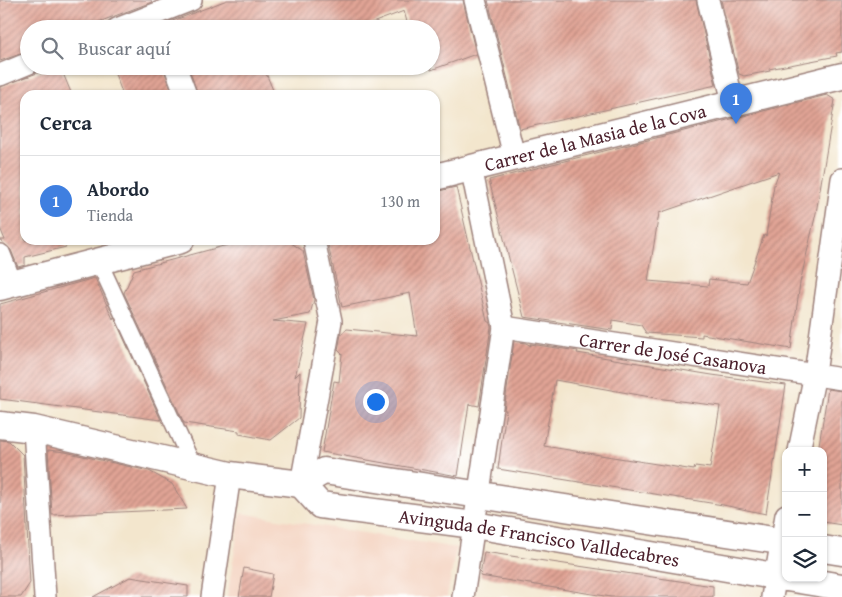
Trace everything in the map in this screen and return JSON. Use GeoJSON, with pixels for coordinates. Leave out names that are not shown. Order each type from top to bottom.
{"type":"FeatureCollection","features":[{"type":"Feature","properties":{"kind":"street"},"geometry":{"type":"LineString","coordinates":[[140,20],[191,0]]}},
{"type":"Feature","properties":{"kind":"street"},"geometry":{"type":"LineString","coordinates":[[475,0],[514,156]]}},
{"type":"Feature","properties":{"kind":"street"},"geometry":{"type":"LineString","coordinates":[[708,0],[733,102]]}},
{"type":"Feature","properties":{"kind":"street"},"geometry":{"type":"LineString","coordinates":[[0,74],[20,66]]}},
{"type":"Feature","properties":{"kind":"street"},"geometry":{"type":"LineString","coordinates":[[178,75],[184,90]]}},
{"type":"Feature","properties":{"kind":"street","name":"Carrer de la Masia de la Cova"},"geometry":{"type":"LineString","coordinates":[[440,176],[842,76]]}},
{"type":"Feature","properties":{"kind":"street"},"geometry":{"type":"LineString","coordinates":[[462,597],[504,327],[471,168]]}},
{"type":"Feature","properties":{"kind":"street"},"geometry":{"type":"LineString","coordinates":[[800,447],[815,374],[840,214],[842,179]]}},
{"type":"Feature","properties":{"kind":"street"},"geometry":{"type":"LineString","coordinates":[[0,255],[6,285],[162,245]]}},
{"type":"Feature","properties":{"kind":"street"},"geometry":{"type":"LineString","coordinates":[[0,424],[34,429],[230,475],[302,484],[331,321],[315,245]]}},
{"type":"Feature","properties":{"kind":"street"},"geometry":{"type":"LineString","coordinates":[[99,262],[194,466]]}},
{"type":"Feature","properties":{"kind":"street","name":"Carrer de José Casanova"},"geometry":{"type":"LineString","coordinates":[[504,327],[842,379]]}},
{"type":"Feature","properties":{"kind":"street"},"geometry":{"type":"LineString","coordinates":[[34,429],[45,597]]}},
{"type":"Feature","properties":{"kind":"street","name":"Avinguda de Francisco Valldecabres"},"geometry":{"type":"LineString","coordinates":[[782,542],[324,471],[302,484],[320,505],[474,525],[780,582],[842,587]]}},
{"type":"Feature","properties":{"kind":"street"},"geometry":{"type":"LineString","coordinates":[[212,597],[230,475]]}},
{"type":"Feature","properties":{"kind":"street"},"geometry":{"type":"LineString","coordinates":[[827,549],[842,552]]}},
{"type":"Feature","properties":{"kind":"street"},"geometry":{"type":"LineString","coordinates":[[780,582],[782,555]]}},
{"type":"Feature","properties":{"kind":"shaded area"},"geometry":{"type":"Polygon","coordinates":[[[241,513],[456,548],[447,597],[227,597],[241,513]]]}},
{"type":"Feature","properties":{"kind":"building"},"geometry":{"type":"Polygon","coordinates":[[[0,0],[151,0],[152,2],[104,20],[20,20],[20,54],[0,61],[0,0]]]}},
{"type":"Feature","properties":{"kind":"building"},"geometry":{"type":"Polygon","coordinates":[[[227,0],[463,0],[476,54],[440,67],[440,20],[406,20],[404,11],[380,20],[175,20],[227,0]]]}},
{"type":"Feature","properties":{"kind":"building"},"geometry":{"type":"Polygon","coordinates":[[[488,0],[696,0],[716,85],[520,129],[488,0]]]}},
{"type":"Feature","properties":{"kind":"building"},"geometry":{"type":"Polygon","coordinates":[[[721,0],[842,0],[842,52],[836,53],[837,56],[769,69],[770,71],[744,76],[739,74],[721,0]]]}},
{"type":"Feature","properties":{"kind":"building"},"geometry":{"type":"Polygon","coordinates":[[[32,75],[64,75],[70,90],[20,90],[20,245],[66,245],[66,247],[25,257],[25,265],[18,267],[11,250],[0,240],[5,240],[0,228],[0,87],[32,75]]]}},
{"type":"Feature","properties":{"kind":"building"},"geometry":{"type":"Polygon","coordinates":[[[115,75],[166,75],[171,90],[121,90],[115,75]]]}},
{"type":"Feature","properties":{"kind":"building"},"geometry":{"type":"Polygon","coordinates":[[[191,75],[267,75],[273,90],[196,90],[191,75]]]}},
{"type":"Feature","properties":{"kind":"building"},"geometry":{"type":"Polygon","coordinates":[[[827,95],[835,100],[816,213],[800,283],[791,349],[702,334],[702,337],[646,333],[641,325],[613,320],[612,330],[524,317],[489,180],[827,95]],[[779,172],[659,213],[648,281],[708,286],[709,279],[747,283],[764,235],[766,236],[774,185],[779,172]]]}},
{"type":"Feature","properties":{"kind":"building"},"geometry":{"type":"Polygon","coordinates":[[[456,187],[487,321],[491,327],[479,406],[469,404],[458,476],[322,452],[334,381],[339,382],[342,354],[338,350],[341,334],[347,329],[417,336],[410,293],[342,307],[328,245],[440,245],[440,191],[456,187]]]}},
{"type":"Feature","properties":{"kind":"building"},"geometry":{"type":"Polygon","coordinates":[[[227,245],[294,245],[303,251],[314,300],[310,314],[273,321],[308,324],[295,377],[300,372],[299,418],[271,440],[239,434],[239,431],[184,423],[124,293],[134,270],[227,245]]]}},
{"type":"Feature","properties":{"kind":"building"},"geometry":{"type":"Polygon","coordinates":[[[95,278],[161,420],[0,399],[0,304],[95,278]]]}},
{"type":"Feature","properties":{"kind":"building"},"geometry":{"type":"Polygon","coordinates":[[[514,341],[531,346],[530,344],[712,375],[786,385],[766,514],[723,505],[498,469],[506,410],[504,410],[514,341]],[[555,380],[544,446],[694,470],[695,466],[710,468],[720,406],[656,398],[555,380]]]}},
{"type":"Feature","properties":{"kind":"building"},"geometry":{"type":"Polygon","coordinates":[[[828,389],[842,391],[842,525],[827,523],[827,447],[819,447],[828,389]]]}},
{"type":"Feature","properties":{"kind":"building"},"geometry":{"type":"Polygon","coordinates":[[[0,440],[9,441],[23,455],[30,583],[21,597],[0,597],[0,440]]]}},
{"type":"Feature","properties":{"kind":"building"},"geometry":{"type":"Polygon","coordinates":[[[48,450],[65,452],[149,471],[172,484],[187,509],[52,515],[48,450]]]}},
{"type":"Feature","properties":{"kind":"building"},"geometry":{"type":"Polygon","coordinates":[[[484,552],[713,586],[713,597],[611,597],[480,576],[484,552]]]}},
{"type":"Feature","properties":{"kind":"building"},"geometry":{"type":"Polygon","coordinates":[[[244,568],[273,574],[269,597],[239,597],[244,568]]]}},
{"type":"Feature","properties":{"kind":"building"},"geometry":{"type":"Polygon","coordinates":[[[130,577],[188,586],[188,597],[93,597],[130,577]]]}},
{"type":"Feature","properties":{"kind":"place","name":"Abordo"},"geometry":{"type":"Point","coordinates":[736,124]}}]}
